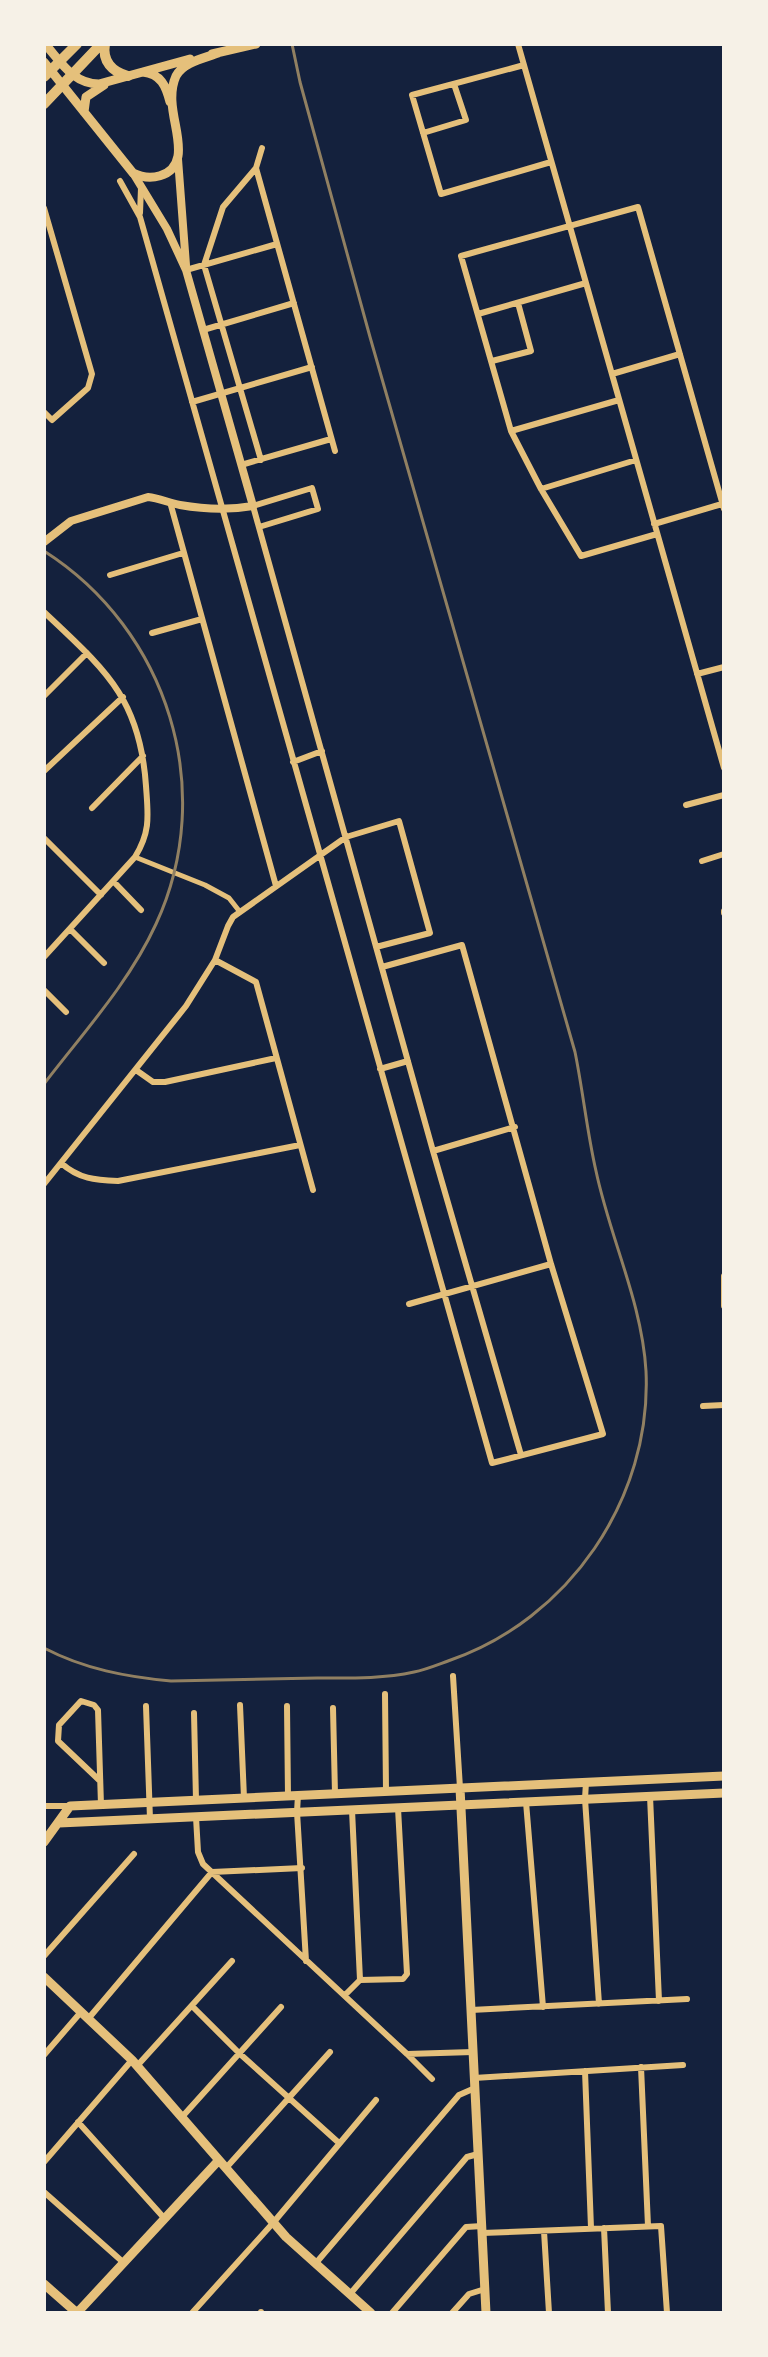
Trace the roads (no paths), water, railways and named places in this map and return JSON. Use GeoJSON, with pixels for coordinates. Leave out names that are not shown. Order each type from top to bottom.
{"type":"FeatureCollection","features":[{"type":"Feature","properties":{"kind":"main road"},"geometry":{"type":"LineString","coordinates":[[44,77],[77,44]]}},
{"type":"Feature","properties":{"kind":"main road"},"geometry":{"type":"LineString","coordinates":[[44,104],[60,83],[103,44]]}},
{"type":"Feature","properties":{"kind":"main road"},"geometry":{"type":"LineString","coordinates":[[103,44],[108,64],[128,76]]}},
{"type":"Feature","properties":{"kind":"main road"},"geometry":{"type":"LineString","coordinates":[[45,45],[71,74],[94,84],[256,44]]}},
{"type":"Feature","properties":{"kind":"main road"},"geometry":{"type":"LineString","coordinates":[[172,109],[175,79],[179,72],[188,64],[218,53]]}},
{"type":"Feature","properties":{"kind":"main road"},"geometry":{"type":"LineString","coordinates":[[44,62],[133,173],[143,178],[160,176],[172,168],[178,155],[167,90],[154,75],[141,72]]}},
{"type":"Feature","properties":{"kind":"main road"},"geometry":{"type":"LineString","coordinates":[[84,112],[84,104],[90,94],[114,79]]}},
{"type":"Feature","properties":{"kind":"main road"},"geometry":{"type":"LineString","coordinates":[[44,1842],[70,1806],[724,1776]]}},
{"type":"Feature","properties":{"kind":"main road"},"geometry":{"type":"LineString","coordinates":[[460,1788],[486,2313]]}},
{"type":"Feature","properties":{"kind":"main road"},"geometry":{"type":"LineString","coordinates":[[59,1823],[724,1793]]}},
{"type":"Feature","properties":{"kind":"main road"},"geometry":{"type":"LineString","coordinates":[[44,1977],[135,2063],[286,2237],[371,2313]]}},
{"type":"Feature","properties":{"kind":"main road"},"geometry":{"type":"LineString","coordinates":[[44,2284],[77,2313],[165,2219],[222,2164]]}},
{"type":"Feature","properties":{"kind":"street"},"geometry":{"type":"LineString","coordinates":[[518,44],[724,766]]}},
{"type":"Feature","properties":{"kind":"street"},"geometry":{"type":"LineString","coordinates":[[524,65],[412,95],[441,194],[551,162]]}},
{"type":"Feature","properties":{"kind":"street"},"geometry":{"type":"LineString","coordinates":[[423,133],[466,120],[454,84]]}},
{"type":"Feature","properties":{"kind":"street"},"geometry":{"type":"LineString","coordinates":[[261,460],[204,265],[223,207],[256,168],[262,148]]}},
{"type":"Feature","properties":{"kind":"street"},"geometry":{"type":"LineString","coordinates":[[178,155],[186,270]]}},
{"type":"Feature","properties":{"kind":"street"},"geometry":{"type":"LineString","coordinates":[[256,168],[335,451]]}},
{"type":"Feature","properties":{"kind":"street"},"geometry":{"type":"LineString","coordinates":[[133,173],[167,229],[186,270],[521,1455]]}},
{"type":"Feature","properties":{"kind":"street"},"geometry":{"type":"LineString","coordinates":[[120,181],[140,217],[492,1463],[603,1434],[551,1264],[462,945],[382,967]]}},
{"type":"Feature","properties":{"kind":"street"},"geometry":{"type":"LineString","coordinates":[[140,217],[141,187]]}},
{"type":"Feature","properties":{"kind":"street"},"geometry":{"type":"LineString","coordinates":[[654,524],[723,506],[638,207],[461,256],[511,431],[581,556],[657,534]]}},
{"type":"Feature","properties":{"kind":"street"},"geometry":{"type":"LineString","coordinates":[[44,208],[91,363],[92,382],[52,420],[44,412]]}},
{"type":"Feature","properties":{"kind":"street"},"geometry":{"type":"LineString","coordinates":[[44,239],[52,231]]}},
{"type":"Feature","properties":{"kind":"street"},"geometry":{"type":"LineString","coordinates":[[186,270],[277,244]]}},
{"type":"Feature","properties":{"kind":"street"},"geometry":{"type":"LineString","coordinates":[[478,314],[586,283]]}},
{"type":"Feature","properties":{"kind":"street"},"geometry":{"type":"LineString","coordinates":[[203,330],[294,303]]}},
{"type":"Feature","properties":{"kind":"street"},"geometry":{"type":"LineString","coordinates":[[492,361],[531,351],[518,303]]}},
{"type":"Feature","properties":{"kind":"street"},"geometry":{"type":"LineString","coordinates":[[612,374],[680,354]]}},
{"type":"Feature","properties":{"kind":"street"},"geometry":{"type":"LineString","coordinates":[[192,402],[312,367]]}},
{"type":"Feature","properties":{"kind":"street"},"geometry":{"type":"LineString","coordinates":[[511,431],[619,400]]}},
{"type":"Feature","properties":{"kind":"street"},"geometry":{"type":"LineString","coordinates":[[241,465],[331,439]]}},
{"type":"Feature","properties":{"kind":"street"},"geometry":{"type":"LineString","coordinates":[[541,489],[636,460]]}},
{"type":"Feature","properties":{"kind":"street"},"geometry":{"type":"LineString","coordinates":[[44,542],[71,521],[148,497],[222,509],[253,506],[312,488],[318,509],[259,527]]}},
{"type":"Feature","properties":{"kind":"street"},"geometry":{"type":"LineString","coordinates":[[170,502],[276,886]]}},
{"type":"Feature","properties":{"kind":"street"},"geometry":{"type":"LineString","coordinates":[[110,575],[183,553]]}},
{"type":"Feature","properties":{"kind":"street"},"geometry":{"type":"LineString","coordinates":[[44,957],[135,857],[146,839],[148,810],[143,756],[131,713],[123,697],[104,669],[45,616]]}},
{"type":"Feature","properties":{"kind":"street"},"geometry":{"type":"LineString","coordinates":[[152,633],[202,619]]}},
{"type":"Feature","properties":{"kind":"street"},"geometry":{"type":"LineString","coordinates":[[44,696],[87,653]]}},
{"type":"Feature","properties":{"kind":"street"},"geometry":{"type":"LineString","coordinates":[[697,674],[724,667]]}},
{"type":"Feature","properties":{"kind":"street"},"geometry":{"type":"LineString","coordinates":[[44,771],[123,697]]}},
{"type":"Feature","properties":{"kind":"street"},"geometry":{"type":"LineString","coordinates":[[293,762],[322,751]]}},
{"type":"Feature","properties":{"kind":"street"},"geometry":{"type":"LineString","coordinates":[[92,808],[143,756]]}},
{"type":"Feature","properties":{"kind":"street"},"geometry":{"type":"LineString","coordinates":[[686,805],[724,795]]}},
{"type":"Feature","properties":{"kind":"street"},"geometry":{"type":"LineString","coordinates":[[44,1184],[186,1006],[215,960],[228,926],[240,912],[346,837],[399,821],[430,933],[376,947]]}},
{"type":"Feature","properties":{"kind":"street"},"geometry":{"type":"LineString","coordinates":[[44,838],[101,895]]}},
{"type":"Feature","properties":{"kind":"street"},"geometry":{"type":"LineString","coordinates":[[702,861],[724,854]]}},
{"type":"Feature","properties":{"kind":"street"},"geometry":{"type":"LineString","coordinates":[[135,857],[205,885],[229,898],[240,912]]}},
{"type":"Feature","properties":{"kind":"street"},"geometry":{"type":"LineString","coordinates":[[114,882],[141,910]]}},
{"type":"Feature","properties":{"kind":"street"},"geometry":{"type":"LineString","coordinates":[[70,929],[104,963]]}},
{"type":"Feature","properties":{"kind":"street"},"geometry":{"type":"LineString","coordinates":[[215,960],[256,982],[313,1190]]}},
{"type":"Feature","properties":{"kind":"street"},"geometry":{"type":"LineString","coordinates":[[44,990],[66,1012]]}},
{"type":"Feature","properties":{"kind":"street"},"geometry":{"type":"LineString","coordinates":[[136,1070],[153,1082],[165,1082],[276,1058]]}},
{"type":"Feature","properties":{"kind":"street"},"geometry":{"type":"LineString","coordinates":[[380,1069],[408,1061]]}},
{"type":"Feature","properties":{"kind":"street"},"geometry":{"type":"LineString","coordinates":[[433,1151],[515,1127]]}},
{"type":"Feature","properties":{"kind":"street"},"geometry":{"type":"LineString","coordinates":[[61,1163],[74,1174],[93,1180],[118,1181],[300,1145]]}},
{"type":"Feature","properties":{"kind":"street"},"geometry":{"type":"LineString","coordinates":[[409,1304],[551,1264]]}},
{"type":"Feature","properties":{"kind":"street"},"geometry":{"type":"LineString","coordinates":[[724,1276],[724,1306]]}},
{"type":"Feature","properties":{"kind":"street"},"geometry":{"type":"LineString","coordinates":[[703,1406],[724,1405]]}},
{"type":"Feature","properties":{"kind":"street"},"geometry":{"type":"LineString","coordinates":[[453,1676],[460,1788]]}},
{"type":"Feature","properties":{"kind":"street"},"geometry":{"type":"LineString","coordinates":[[385,1694],[386,1791]]}},
{"type":"Feature","properties":{"kind":"street"},"geometry":{"type":"LineString","coordinates":[[99,1780],[58,1741],[59,1725],[83,1701],[98,1710],[101,1805]]}},
{"type":"Feature","properties":{"kind":"street"},"geometry":{"type":"LineString","coordinates":[[240,1705],[244,1798]]}},
{"type":"Feature","properties":{"kind":"street"},"geometry":{"type":"LineString","coordinates":[[146,1706],[150,1819]]}},
{"type":"Feature","properties":{"kind":"street"},"geometry":{"type":"LineString","coordinates":[[287,1706],[302,1868],[306,1961]]}},
{"type":"Feature","properties":{"kind":"street"},"geometry":{"type":"LineString","coordinates":[[333,1708],[335,1794]]}},
{"type":"Feature","properties":{"kind":"street"},"geometry":{"type":"LineString","coordinates":[[194,1713],[196,1800]]}},
{"type":"Feature","properties":{"kind":"street"},"geometry":{"type":"LineString","coordinates":[[586,1782],[599,2004]]}},
{"type":"Feature","properties":{"kind":"street"},"geometry":{"type":"LineString","coordinates":[[650,1796],[659,2001]]}},
{"type":"Feature","properties":{"kind":"street"},"geometry":{"type":"LineString","coordinates":[[526,1802],[543,2007]]}},
{"type":"Feature","properties":{"kind":"street"},"geometry":{"type":"LineString","coordinates":[[44,1806],[70,1806]]}},
{"type":"Feature","properties":{"kind":"street"},"geometry":{"type":"LineString","coordinates":[[345,1995],[360,1980],[403,1979],[407,1974],[398,1808]]}},
{"type":"Feature","properties":{"kind":"street"},"geometry":{"type":"LineString","coordinates":[[352,1810],[360,1980]]}},
{"type":"Feature","properties":{"kind":"street"},"geometry":{"type":"LineString","coordinates":[[196,1817],[198,1852],[203,1864],[432,2079]]}},
{"type":"Feature","properties":{"kind":"street"},"geometry":{"type":"LineString","coordinates":[[44,1824],[59,1823]]}},
{"type":"Feature","properties":{"kind":"street"},"geometry":{"type":"LineString","coordinates":[[44,1956],[134,1854]]}},
{"type":"Feature","properties":{"kind":"street"},"geometry":{"type":"LineString","coordinates":[[44,2055],[84,2015],[212,1872],[302,1868]]}},
{"type":"Feature","properties":{"kind":"street"},"geometry":{"type":"LineString","coordinates":[[44,2162],[78,2122],[232,1961]]}},
{"type":"Feature","properties":{"kind":"street"},"geometry":{"type":"LineString","coordinates":[[471,2010],[687,1999]]}},
{"type":"Feature","properties":{"kind":"street"},"geometry":{"type":"LineString","coordinates":[[192,2006],[339,2143]]}},
{"type":"Feature","properties":{"kind":"street"},"geometry":{"type":"LineString","coordinates":[[182,2117],[281,2007]]}},
{"type":"Feature","properties":{"kind":"street"},"geometry":{"type":"LineString","coordinates":[[222,2164],[289,2098],[330,2052]]}},
{"type":"Feature","properties":{"kind":"street"},"geometry":{"type":"LineString","coordinates":[[407,2054],[473,2052]]}},
{"type":"Feature","properties":{"kind":"street"},"geometry":{"type":"LineString","coordinates":[[316,2263],[459,2095],[474,2083],[585,2071],[683,2065]]}},
{"type":"Feature","properties":{"kind":"street"},"geometry":{"type":"LineString","coordinates":[[641,2067],[648,2226]]}},
{"type":"Feature","properties":{"kind":"street"},"geometry":{"type":"LineString","coordinates":[[585,2071],[591,2228]]}},
{"type":"Feature","properties":{"kind":"street"},"geometry":{"type":"LineString","coordinates":[[192,2313],[273,2223],[376,2100]]}},
{"type":"Feature","properties":{"kind":"street"},"geometry":{"type":"LineString","coordinates":[[78,2122],[165,2219]]}},
{"type":"Feature","properties":{"kind":"street"},"geometry":{"type":"LineString","coordinates":[[350,2294],[467,2157],[478,2154]]}},
{"type":"Feature","properties":{"kind":"street"},"geometry":{"type":"LineString","coordinates":[[44,2192],[124,2263]]}},
{"type":"Feature","properties":{"kind":"street"},"geometry":{"type":"LineString","coordinates":[[392,2313],[466,2227],[544,2231],[661,2226],[667,2313]]}},
{"type":"Feature","properties":{"kind":"street"},"geometry":{"type":"LineString","coordinates":[[604,2228],[608,2313]]}},
{"type":"Feature","properties":{"kind":"street"},"geometry":{"type":"LineString","coordinates":[[544,2231],[549,2313]]}},
{"type":"Feature","properties":{"kind":"street"},"geometry":{"type":"LineString","coordinates":[[452,2313],[469,2294],[485,2289]]}},
{"type":"Feature","properties":{"kind":"railway"},"geometry":{"type":"LineString","coordinates":[[44,1648],[106,1671],[171,1681],[378,1677],[418,1671],[448,1661],[491,1642],[531,1616],[565,1585],[595,1548],[618,1508],[635,1464],[644,1418],[646,1371],[643,1345],[632,1295],[596,1171],[575,1052],[370,337],[292,44]]}},
{"type":"Feature","properties":{"kind":"railway"},"geometry":{"type":"LineString","coordinates":[[44,551],[87,584],[123,624],[150,668],[170,717],[181,768],[182,820],[174,873],[145,946],[104,1007],[44,1084]]}}]}
